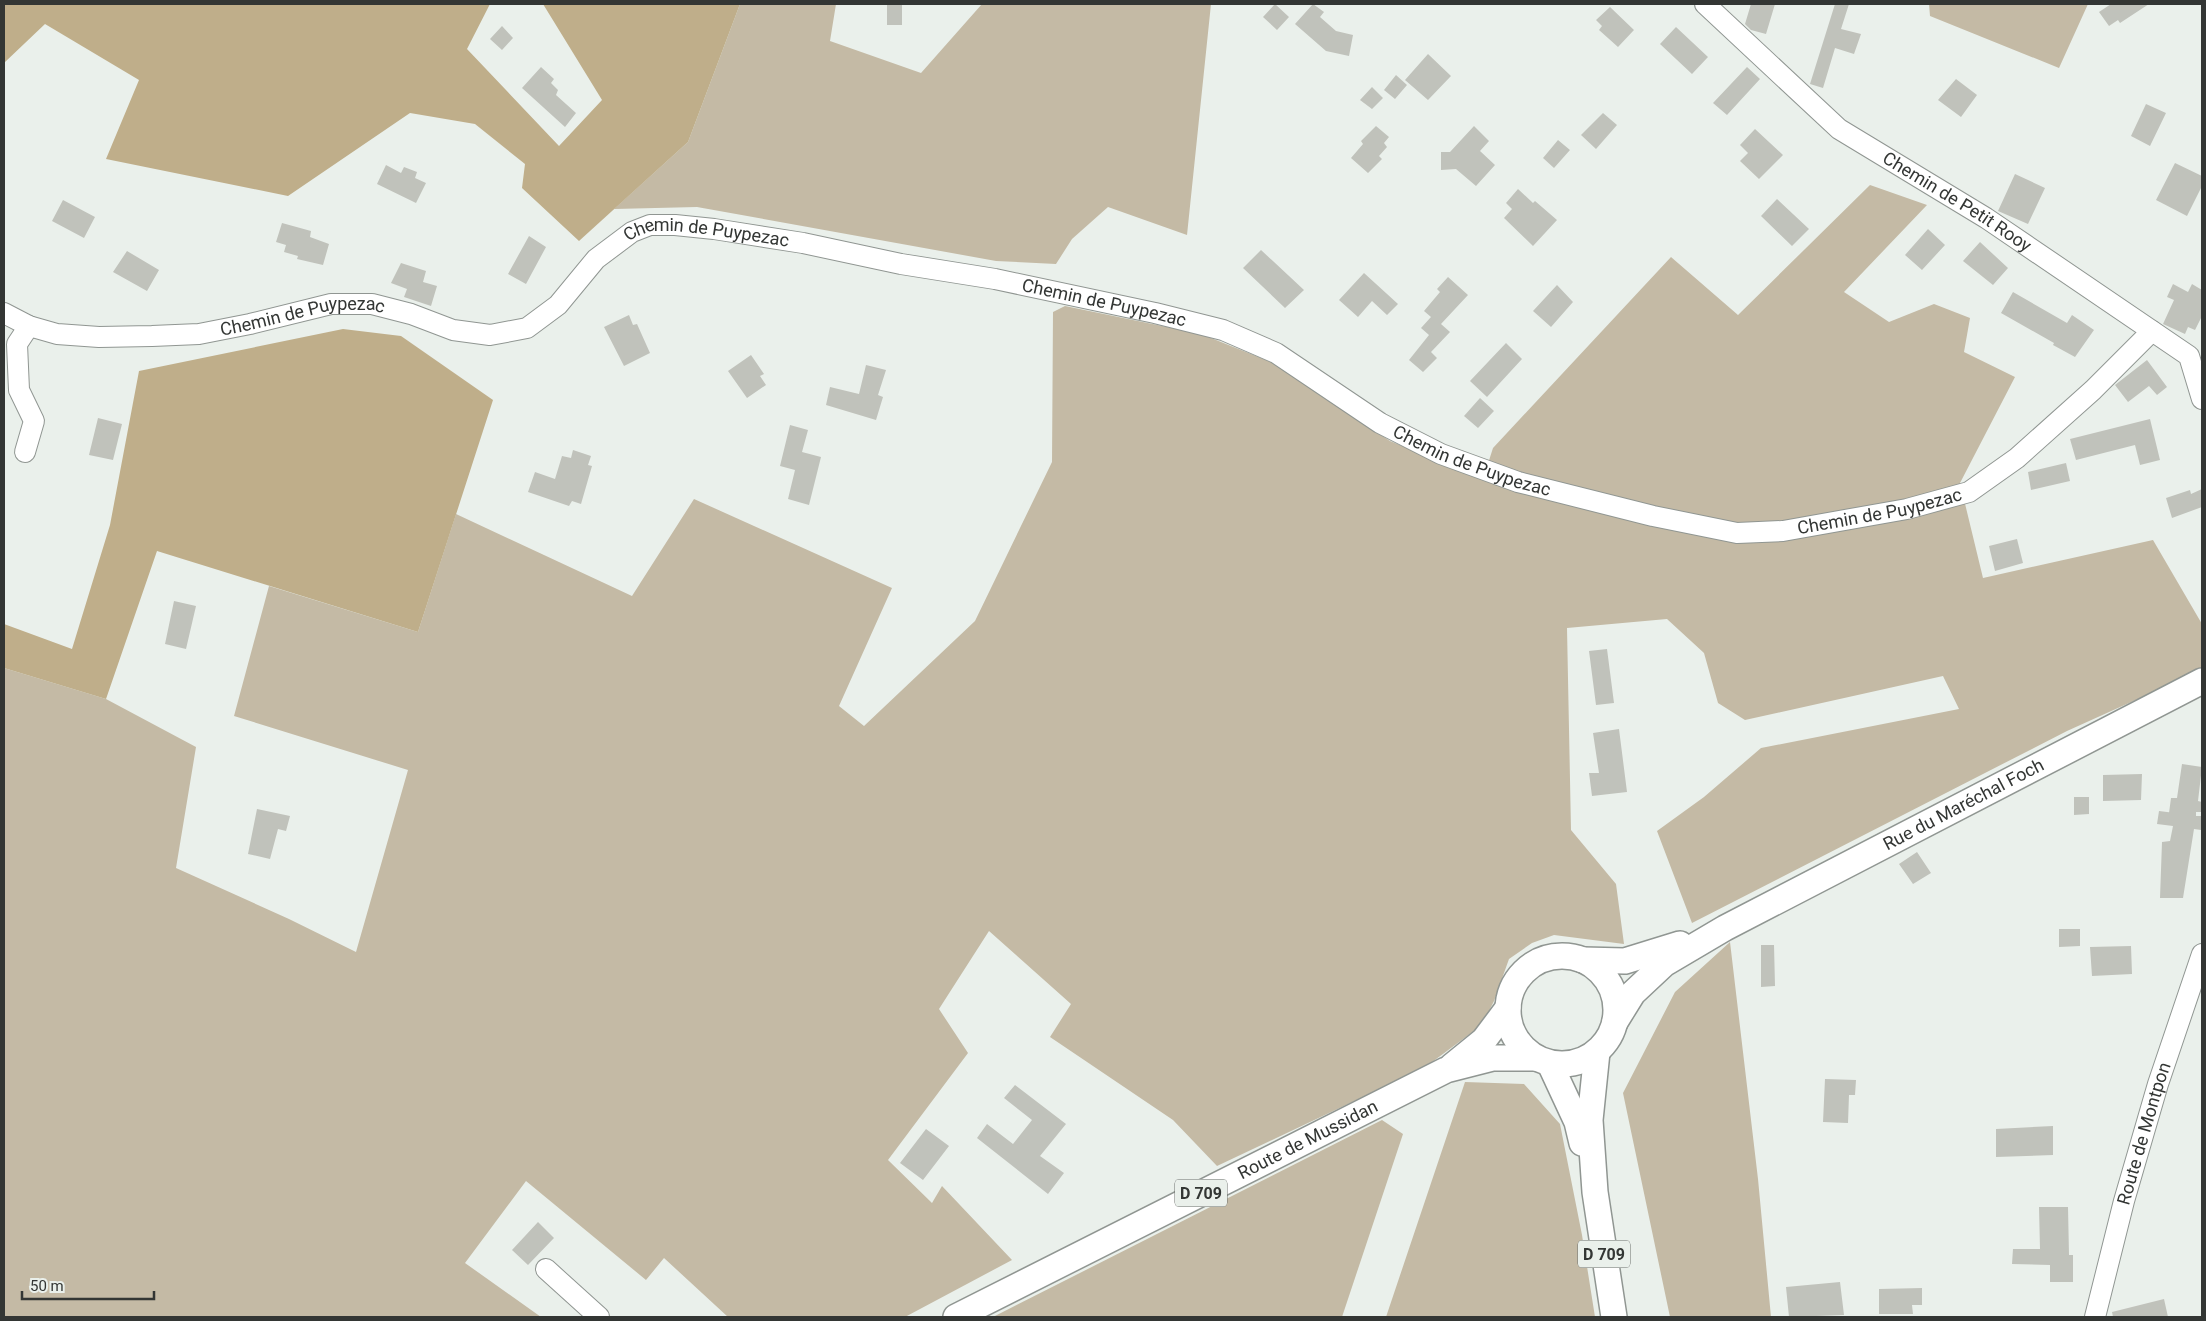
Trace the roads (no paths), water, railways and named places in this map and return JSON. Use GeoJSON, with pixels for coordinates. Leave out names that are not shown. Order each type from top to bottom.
{"type":"FeatureCollection","features":[{"type":"Feature","properties":{"kind":"main road","name":"Rue du Maréchal Foch"},"geometry":{"type":"LineString","coordinates":[[1615,1022],[1633,993],[1664,964],[1725,928],[2202,681]]}},
{"type":"Feature","properties":{"kind":"main road","name":"Rue du Maréchal Foch"},"geometry":{"type":"LineString","coordinates":[[1583,960],[1625,961],[1725,928]]}},
{"type":"Feature","properties":{"kind":"main road"},"geometry":{"type":"LineString","coordinates":[[1564,955],[1583,960],[1601,973],[1613,992],[1616,1007],[1615,1022],[1608,1038],[1597,1052],[1582,1061],[1566,1065],[1543,1061],[1523,1049],[1513,1036],[1507,1017],[1508,998],[1516,980],[1529,967],[1546,958],[1564,955]]}},
{"type":"Feature","properties":{"kind":"main road","name":"Route de Mussidan"},"geometry":{"type":"LineString","coordinates":[[956,1317],[1446,1070],[1484,1040],[1508,1008]]}},
{"type":"Feature","properties":{"kind":"main road","name":"D 709"},"geometry":{"type":"LineString","coordinates":[[1597,1052],[1590,1120],[1595,1192],[1614,1317]]}},
{"type":"Feature","properties":{"kind":"main road","name":"Route de Mussidan"},"geometry":{"type":"LineString","coordinates":[[1446,1070],[1493,1058],[1543,1061]]}},
{"type":"Feature","properties":{"kind":"main road","name":"D 709"},"geometry":{"type":"LineString","coordinates":[[1543,1061],[1577,1122],[1595,1192]]}},
{"type":"Feature","properties":{"kind":"street","name":"Chemin de Petit Rooy"},"geometry":{"type":"LineString","coordinates":[[1705,4],[1839,130],[1986,218],[2189,356],[2202,399]]}},
{"type":"Feature","properties":{"kind":"street","name":"Chemin de Puypezac"},"geometry":{"type":"LineString","coordinates":[[4,313],[29,326],[57,334],[99,336],[199,334],[250,324],[331,304],[372,304],[411,314],[453,330],[490,335],[527,328],[550,311],[576,285],[596,258],[632,232],[650,225],[675,225],[803,243],[901,264],[995,279],[1155,313],[1223,330],[1276,353],[1380,423],[1441,454],[1518,482],[1652,516],[1737,533],[1793,530],[1907,509],[1970,492],[2017,458],[2093,390],[2152,331]]}},
{"type":"Feature","properties":{"kind":"street"},"geometry":{"type":"LineString","coordinates":[[25,452],[34,421],[19,390],[17,344],[29,326]]}},
{"type":"Feature","properties":{"kind":"street","name":"Route de Montpon"},"geometry":{"type":"LineString","coordinates":[[2095,1317],[2124,1201],[2158,1084],[2202,954]]}},
{"type":"Feature","properties":{"kind":"street"},"geometry":{"type":"LineString","coordinates":[[546,1269],[599,1317]]}}]}
